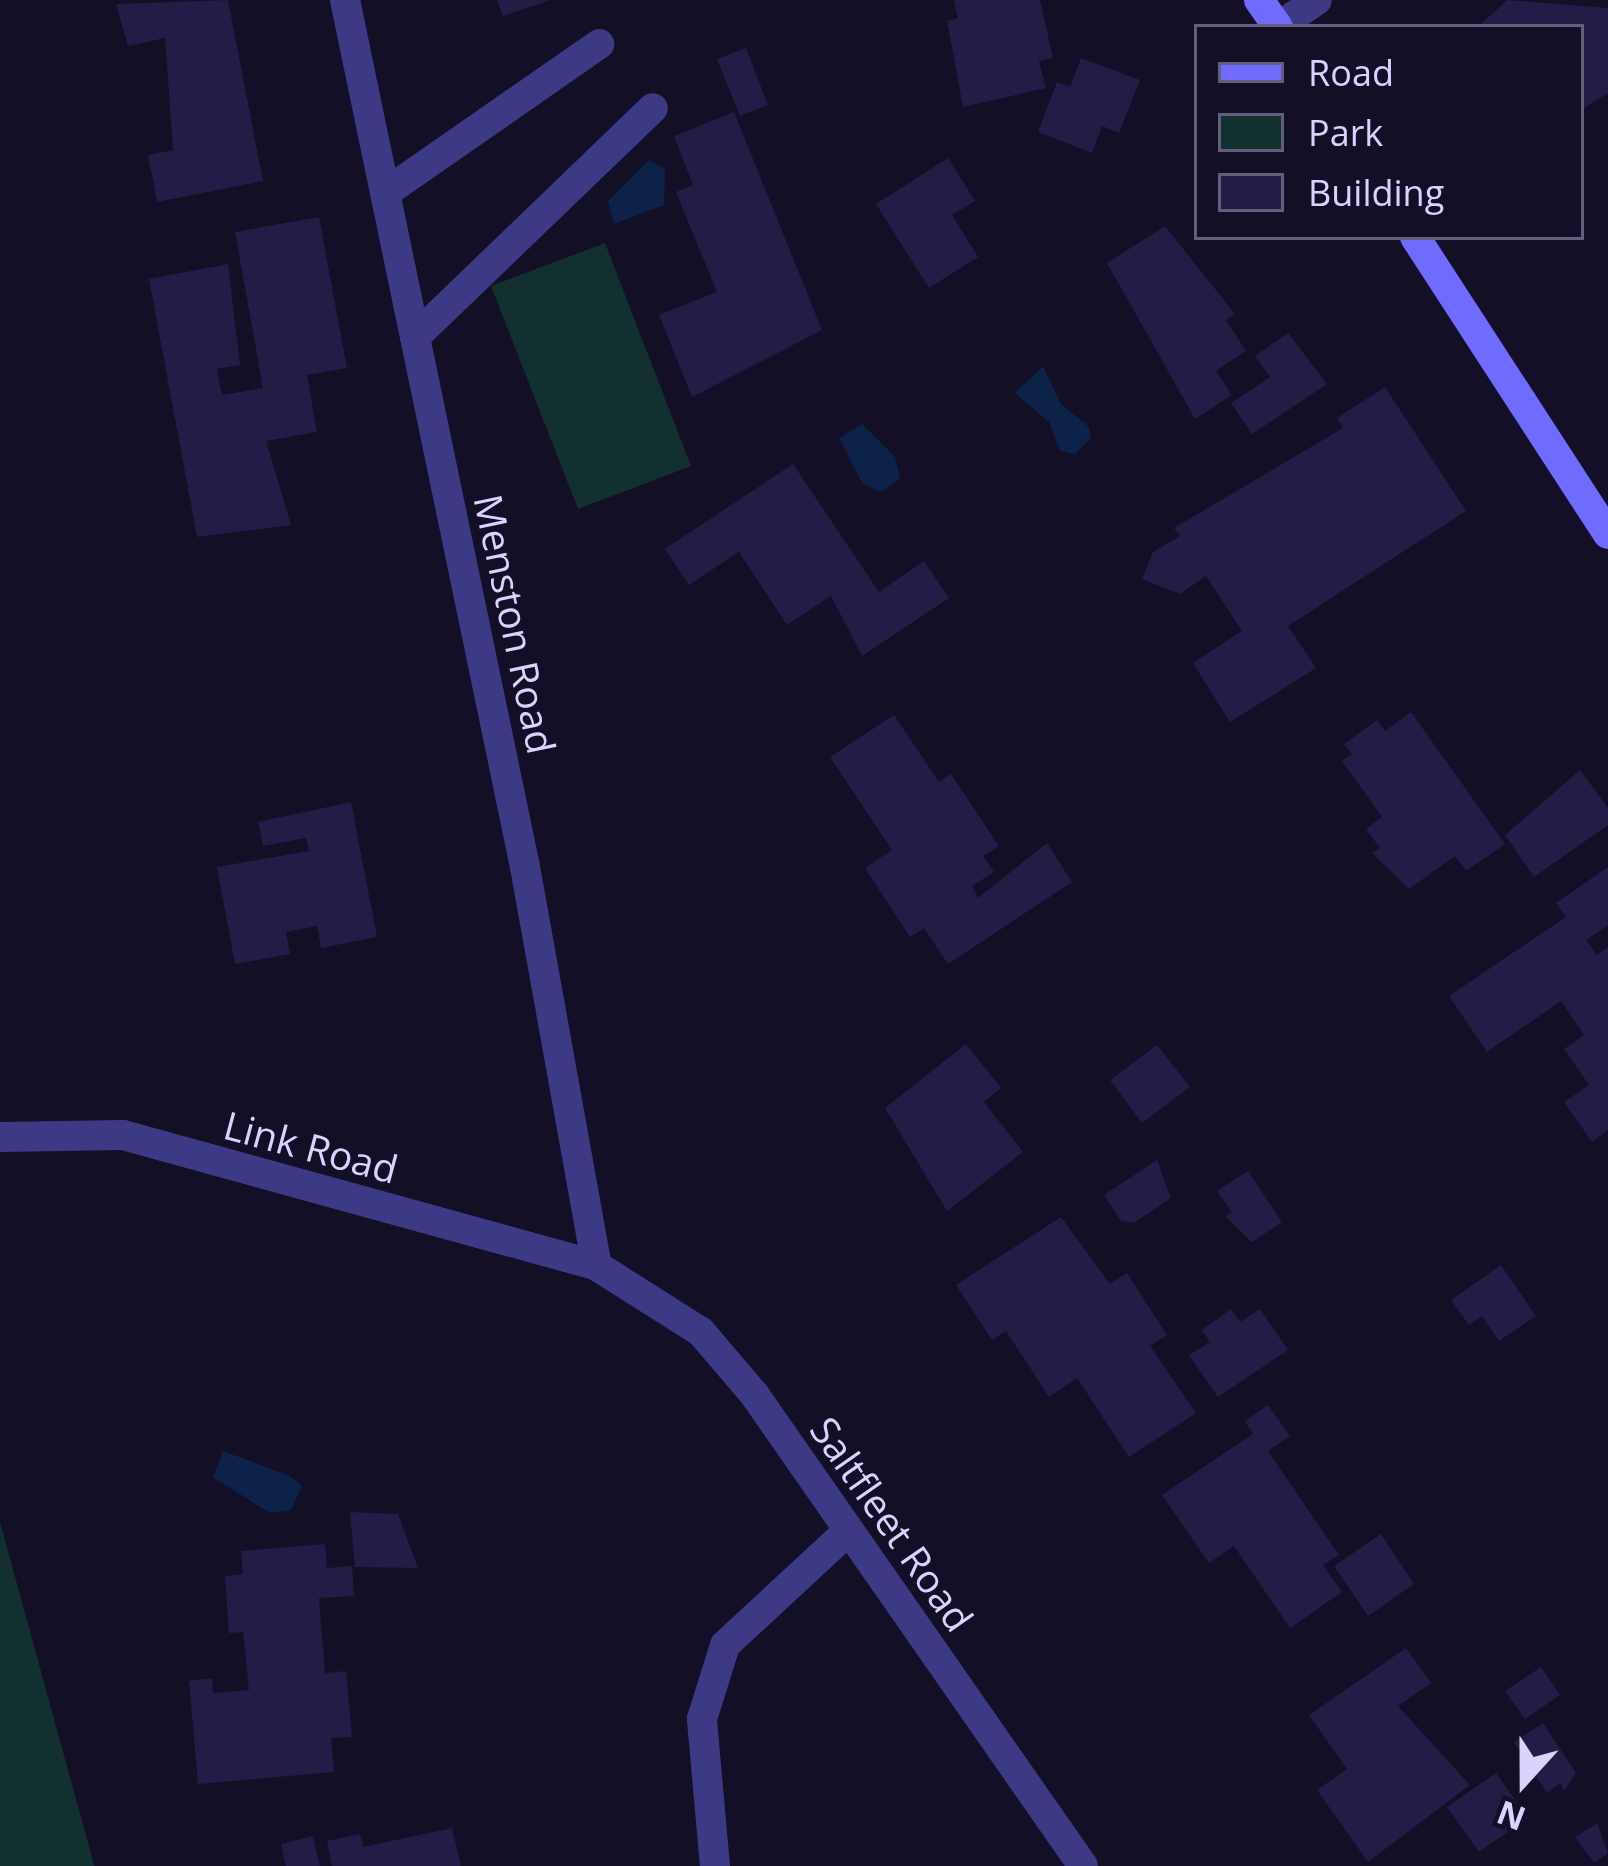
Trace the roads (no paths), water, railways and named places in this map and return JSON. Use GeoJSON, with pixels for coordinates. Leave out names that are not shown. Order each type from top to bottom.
{"type":"FeatureCollection","features":[{"type":"Feature","properties":{"kind":"street","name":"Menston Road"},"geometry":{"type":"LineString","coordinates":[[345,0],[597,1266]]}},
{"type":"Feature","properties":{"kind":"street"},"geometry":{"type":"LineString","coordinates":[[1282,24],[1317,0]]}},
{"type":"Feature","properties":{"kind":"street"},"geometry":{"type":"LineString","coordinates":[[385,193],[598,44]]}},
{"type":"Feature","properties":{"kind":"street"},"geometry":{"type":"LineString","coordinates":[[415,337],[652,108]]}},
{"type":"Feature","properties":{"kind":"street"},"geometry":{"type":"LineString","coordinates":[[1417,240],[1608,534]]}},
{"type":"Feature","properties":{"kind":"street","name":"Link Road"},"geometry":{"type":"LineString","coordinates":[[0,1137],[123,1135],[597,1266]]}},
{"type":"Feature","properties":{"kind":"street","name":"Saltfleet Road"},"geometry":{"type":"LineString","coordinates":[[597,1266],[701,1332],[1084,1866]]}},
{"type":"Feature","properties":{"kind":"street"},"geometry":{"type":"LineString","coordinates":[[715,1866],[702,1719],[725,1645],[848,1531]]}},
{"type":"Feature","properties":{"kind":"water"},"geometry":{"type":"Polygon","coordinates":[[[649,160],[665,169],[664,205],[614,224],[608,201],[649,160]]]}},
{"type":"Feature","properties":{"kind":"water"},"geometry":{"type":"Polygon","coordinates":[[[1043,366],[1061,404],[1089,427],[1091,438],[1075,454],[1060,451],[1049,422],[1015,393],[1043,366]]]}},
{"type":"Feature","properties":{"kind":"water"},"geometry":{"type":"Polygon","coordinates":[[[862,424],[895,457],[900,479],[880,492],[862,483],[839,438],[862,424]]]}},
{"type":"Feature","properties":{"kind":"water"},"geometry":{"type":"Polygon","coordinates":[[[223,1451],[290,1476],[302,1486],[291,1510],[270,1513],[213,1477],[223,1451]]]}}]}
